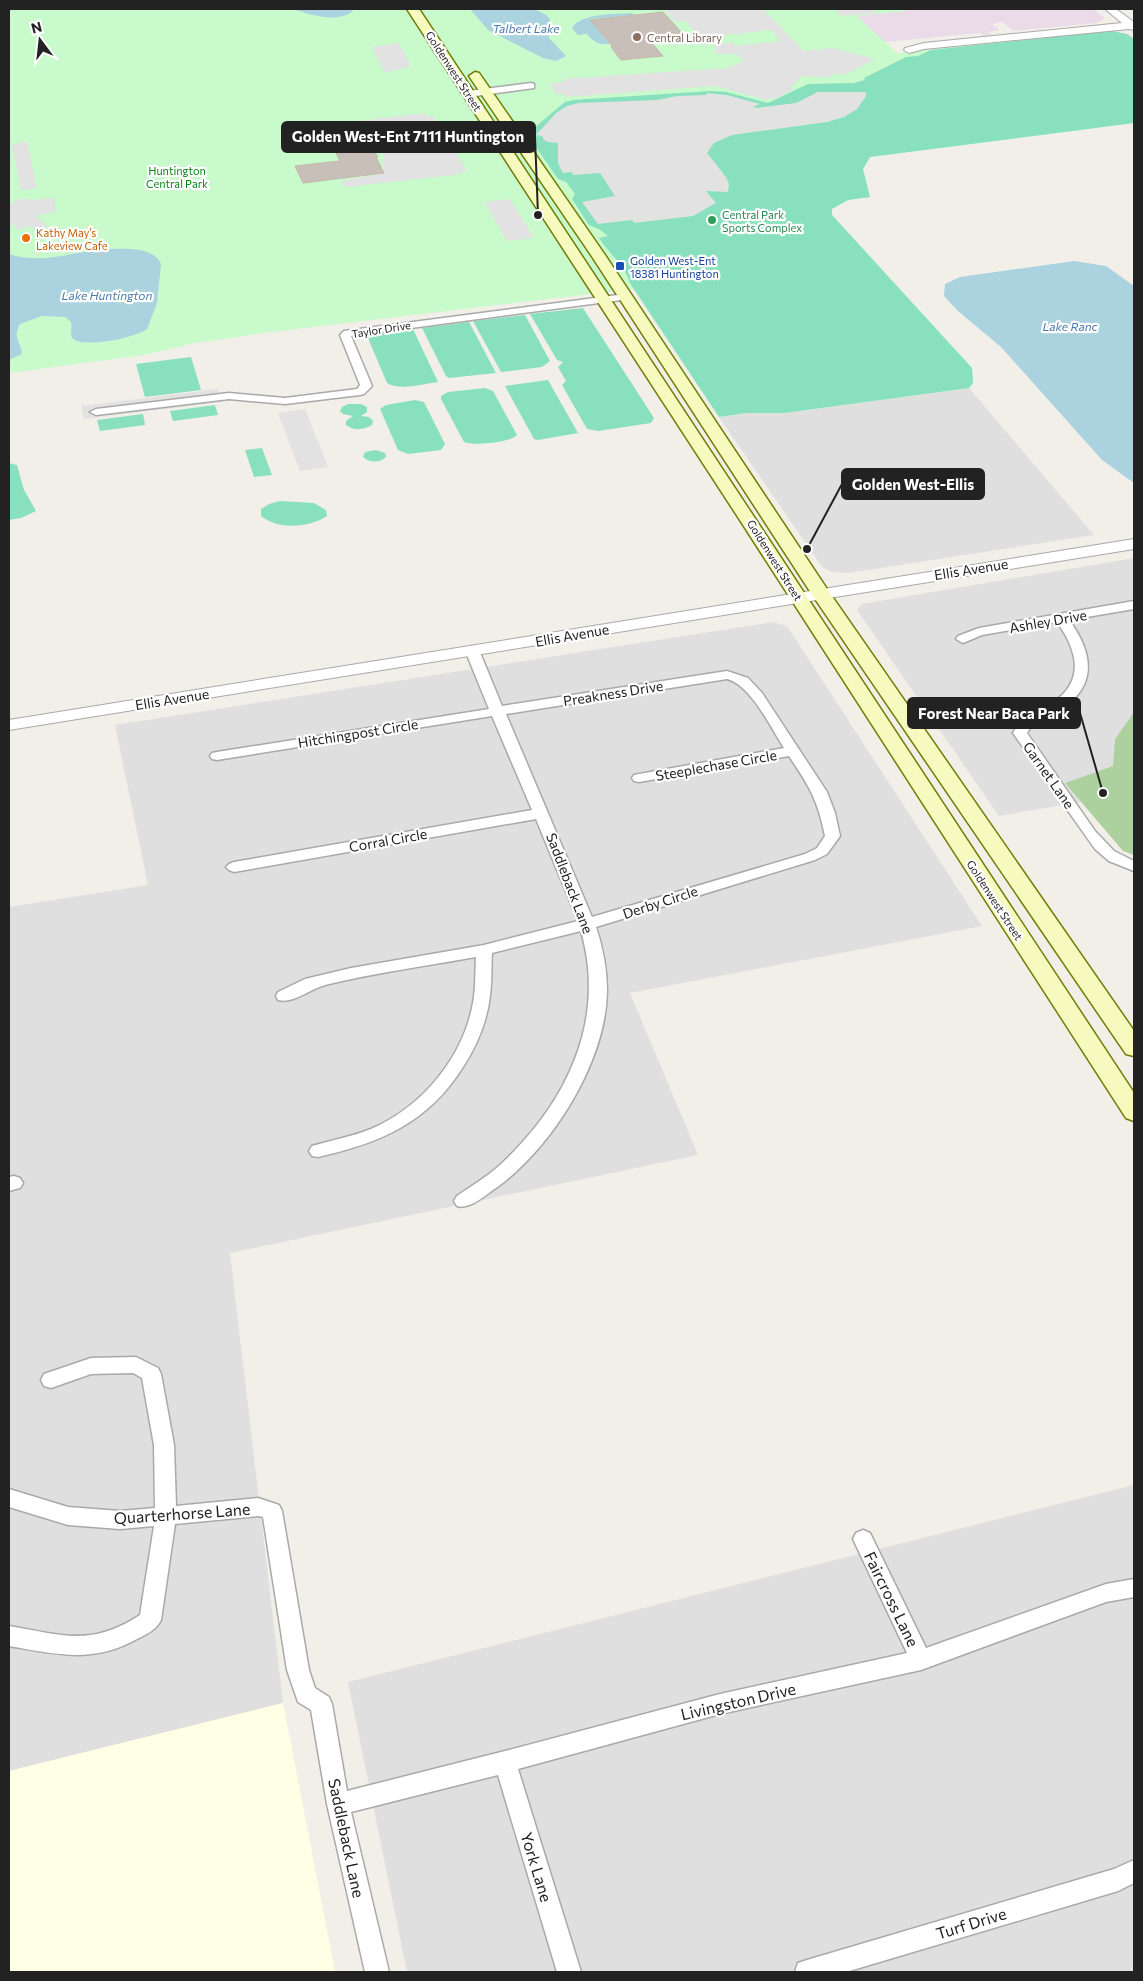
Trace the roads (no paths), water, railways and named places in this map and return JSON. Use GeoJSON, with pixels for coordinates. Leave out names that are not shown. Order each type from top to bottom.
{"type":"FeatureCollection","features":[{"type":"Feature","properties":{"kind":"main road","name":"Goldenwest Street"},"geometry":{"type":"LineString","coordinates":[[413,9],[579,260],[603,300],[809,595],[1134,1048]]}},
{"type":"Feature","properties":{"kind":"main road","name":"Goldenwest Street"},"geometry":{"type":"LineString","coordinates":[[466,62],[625,297],[809,595],[1134,1112]]}},
{"type":"Feature","properties":{"kind":"main road"},"geometry":{"type":"LineString","coordinates":[[502,146],[516,155],[537,185],[552,190]]}},
{"type":"Feature","properties":{"kind":"main road"},"geometry":{"type":"LineString","coordinates":[[534,192],[545,196],[563,222],[577,233],[583,235]]}},
{"type":"Feature","properties":{"kind":"street"},"geometry":{"type":"LineString","coordinates":[[1110,9],[1133,26]]}},
{"type":"Feature","properties":{"kind":"street"},"geometry":{"type":"LineString","coordinates":[[909,50],[924,46],[1133,26]]}},
{"type":"Feature","properties":{"kind":"street"},"geometry":{"type":"LineString","coordinates":[[468,94],[531,86]]}},
{"type":"Feature","properties":{"kind":"street","name":"Taylor Drive"},"geometry":{"type":"LineString","coordinates":[[96,412],[229,396],[285,401],[360,392],[366,386],[345,335],[348,333],[625,297]]}},
{"type":"Feature","properties":{"kind":"street","name":"Ellis Avenue"},"geometry":{"type":"LineString","coordinates":[[9,725],[1134,544]]}},
{"type":"Feature","properties":{"kind":"street","name":"Ashley Drive"},"geometry":{"type":"LineString","coordinates":[[962,639],[979,632],[1134,605]]}},
{"type":"Feature","properties":{"kind":"street","name":"Garnet Lane"},"geometry":{"type":"LineString","coordinates":[[1061,619],[1077,642],[1081,656],[1082,668],[1080,677],[1069,696],[1059,705],[1029,721],[1020,733],[1090,834],[1117,861],[1134,866]]}},
{"type":"Feature","properties":{"kind":"street","name":"Saddleback Lane"},"geometry":{"type":"LineString","coordinates":[[463,1201],[506,1170],[549,1122],[575,1078],[591,1044],[597,1008],[597,964],[588,924],[542,813],[522,772],[472,650]]}},
{"type":"Feature","properties":{"kind":"street","name":"Preakness Drive"},"geometry":{"type":"LineString","coordinates":[[498,711],[727,675]]}},
{"type":"Feature","properties":{"kind":"street","name":"Derby Circle"},"geometry":{"type":"LineString","coordinates":[[284,996],[311,983],[351,973],[484,950],[588,924],[810,857],[822,851],[833,836],[828,813],[820,792],[748,683],[736,676],[727,675]]}},
{"type":"Feature","properties":{"kind":"street","name":"Hitchingpost Circle"},"geometry":{"type":"LineString","coordinates":[[217,756],[498,711]]}},
{"type":"Feature","properties":{"kind":"street","name":"Steeplechase Circle"},"geometry":{"type":"LineString","coordinates":[[639,778],[793,751]]}},
{"type":"Feature","properties":{"kind":"street","name":"Corral Circle"},"geometry":{"type":"LineString","coordinates":[[234,867],[542,813]]}},
{"type":"Feature","properties":{"kind":"street"},"geometry":{"type":"LineString","coordinates":[[318,1151],[349,1144],[398,1123],[425,1102],[440,1085],[468,1047],[481,1004],[484,950]]}},
{"type":"Feature","properties":{"kind":"street"},"geometry":{"type":"LineString","coordinates":[[9,1636],[74,1645],[102,1644],[130,1633],[150,1620],[165,1517],[164,1449],[160,1414],[151,1374],[136,1365],[91,1366],[51,1380]]}},
{"type":"Feature","properties":{"kind":"street","name":"Quarterhorse Lane"},"geometry":{"type":"LineString","coordinates":[[9,1498],[68,1516],[120,1520],[258,1507],[272,1511],[298,1670],[306,1695],[321,1704]]}},
{"type":"Feature","properties":{"kind":"street","name":"Faircross Lane"},"geometry":{"type":"LineString","coordinates":[[863,1539],[921,1660]]}},
{"type":"Feature","properties":{"kind":"street","name":"Livingston Drive"},"geometry":{"type":"LineString","coordinates":[[338,1804],[505,1762],[720,1704],[921,1660],[1106,1593],[1134,1588]]}},
{"type":"Feature","properties":{"kind":"street","name":"Saddleback Lane"},"geometry":{"type":"LineString","coordinates":[[321,1704],[338,1804],[377,1972]]}},
{"type":"Feature","properties":{"kind":"street","name":"York Lane"},"geometry":{"type":"LineString","coordinates":[[505,1762],[569,1972]]}},
{"type":"Feature","properties":{"kind":"street","name":"Turf Drive"},"geometry":{"type":"LineString","coordinates":[[807,1972],[1118,1879],[1134,1871]]}},
{"type":"Feature","properties":{"kind":"water"},"geometry":{"type":"Polygon","coordinates":[[[292,9],[351,9],[353,11],[339,17],[323,17],[292,9]]]}},
{"type":"Feature","properties":{"kind":"water","name":"Talbert Lake"},"geometry":{"type":"Polygon","coordinates":[[[470,9],[534,9],[545,14],[550,19],[547,31],[550,39],[566,56],[556,61],[543,58],[488,30],[470,9]]]}},
{"type":"Feature","properties":{"kind":"water"},"geometry":{"type":"Polygon","coordinates":[[[632,13],[634,15],[589,19],[607,41],[621,40],[612,43],[599,43],[587,34],[578,35],[572,28],[576,23],[591,17],[632,13]]]}},
{"type":"Feature","properties":{"kind":"water","name":"Lake Huntington"},"geometry":{"type":"Polygon","coordinates":[[[103,249],[135,249],[144,251],[157,258],[161,264],[157,303],[147,329],[132,336],[112,340],[82,342],[73,339],[71,335],[71,322],[65,317],[42,316],[20,324],[17,337],[22,354],[9,360],[9,254],[20,257],[44,258],[103,249]]]}},
{"type":"Feature","properties":{"kind":"water","name":"Lake Ranc"},"geometry":{"type":"Polygon","coordinates":[[[1074,261],[1106,266],[1134,286],[1134,483],[1102,460],[1001,347],[958,311],[944,296],[945,284],[960,277],[1074,261]]]}},
{"type":"Feature","properties":{"kind":"place","name":"Central Library"},"geometry":{"type":"Point","coordinates":[637,37]}},
{"type":"Feature","properties":{"kind":"place","name":"Golden West-Ent 7111 Huntington"},"geometry":{"type":"Point","coordinates":[538,215]}},
{"type":"Feature","properties":{"kind":"place","name":"Central Park Sports Complex"},"geometry":{"type":"Point","coordinates":[712,220]}},
{"type":"Feature","properties":{"kind":"place","name":"Kathy May’s Lakeview Cafe"},"geometry":{"type":"Point","coordinates":[26,238]}},
{"type":"Feature","properties":{"kind":"place","name":"Golden West-Ent 18381 Huntington"},"geometry":{"type":"Point","coordinates":[620,266]}},
{"type":"Feature","properties":{"kind":"place","name":"Golden West-Ellis"},"geometry":{"type":"Point","coordinates":[807,549]}},
{"type":"Feature","properties":{"kind":"place","name":"Forest Near Baca Park"},"geometry":{"type":"Point","coordinates":[1103,793]}},
{"type":"Feature","properties":{"kind":"park label","name":"Huntington Central Park"},"geometry":{"type":"Point","coordinates":[177,176]}}]}
